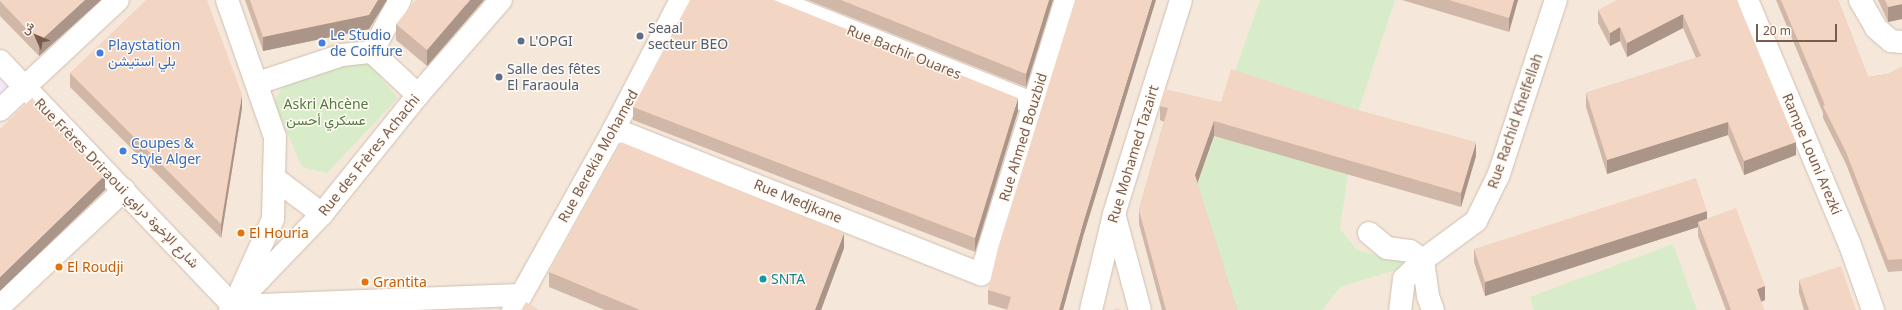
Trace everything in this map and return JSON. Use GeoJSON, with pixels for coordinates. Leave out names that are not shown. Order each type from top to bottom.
{"type":"FeatureCollection","features":[{"type":"Feature","properties":{"kind":"street"},"geometry":{"type":"LineString","coordinates":[[0,110],[118,0]]}},
{"type":"Feature","properties":{"kind":"street"},"geometry":{"type":"LineString","coordinates":[[227,0],[258,83],[275,137],[273,219],[231,308],[517,302]]}},
{"type":"Feature","properties":{"kind":"street"},"geometry":{"type":"LineString","coordinates":[[372,52],[400,0]]}},
{"type":"Feature","properties":{"kind":"street","name":"Rue des Frères Achachi"},"geometry":{"type":"LineString","coordinates":[[231,308],[322,214],[418,95],[501,0]]}},
{"type":"Feature","properties":{"kind":"street","name":"Rue Berekia Mohamed"},"geometry":{"type":"LineString","coordinates":[[517,302],[614,129],[681,0]]}},
{"type":"Feature","properties":{"kind":"street","name":"Rue Bachir Ouares"},"geometry":{"type":"LineString","coordinates":[[774,0],[1034,104]]}},
{"type":"Feature","properties":{"kind":"street","name":"Rue Ahmed Bouzbid"},"geometry":{"type":"LineString","coordinates":[[981,274],[1066,0]]}},
{"type":"Feature","properties":{"kind":"street","name":"Rue Mohamed Tazairt"},"geometry":{"type":"LineString","coordinates":[[1092,310],[1114,214],[1181,0]]}},
{"type":"Feature","properties":{"kind":"street","name":"Rue Rachid Khelfellah"},"geometry":{"type":"LineString","coordinates":[[1400,310],[1404,279],[1423,260],[1476,221],[1499,174],[1556,0]]}},
{"type":"Feature","properties":{"kind":"street","name":"Rampe Louni Arezki"},"geometry":{"type":"LineString","coordinates":[[1747,0],[1850,245],[1873,310]]}},
{"type":"Feature","properties":{"kind":"street"},"geometry":{"type":"LineString","coordinates":[[1860,0],[1876,28],[1891,41],[1902,42]]}},
{"type":"Feature","properties":{"kind":"street"},"geometry":{"type":"LineString","coordinates":[[258,83],[342,55],[372,52],[418,95]]}},
{"type":"Feature","properties":{"kind":"street","name":"Rue Frères Driraoui شارع الإخوة دراوي"},"geometry":{"type":"LineString","coordinates":[[0,61],[124,190],[231,308]]}},
{"type":"Feature","properties":{"kind":"street","name":"Rue Medjkane"},"geometry":{"type":"LineString","coordinates":[[614,129],[981,274]]}},
{"type":"Feature","properties":{"kind":"street"},"geometry":{"type":"LineString","coordinates":[[274,178],[322,214]]}},
{"type":"Feature","properties":{"kind":"street"},"geometry":{"type":"LineString","coordinates":[[0,306],[124,190]]}},
{"type":"Feature","properties":{"kind":"street"},"geometry":{"type":"LineString","coordinates":[[1114,214],[1140,310]]}},
{"type":"Feature","properties":{"kind":"street"},"geometry":{"type":"LineString","coordinates":[[1369,233],[1387,248],[1410,251],[1423,260],[1428,296],[1433,310]]}},
{"type":"Feature","properties":{"kind":"shaded area"},"geometry":{"type":"Polygon","coordinates":[[[0,0],[1902,0],[1902,310],[0,310],[0,0]]]}},
{"type":"Feature","properties":{"kind":"shaded area"},"geometry":{"type":"Polygon","coordinates":[[[0,73],[15,89],[0,104],[0,73]]]}},
{"type":"Feature","properties":{"kind":"green space"},"geometry":{"type":"Polygon","coordinates":[[[1260,0],[1395,0],[1354,124],[1231,83],[1260,0]]]}},
{"type":"Feature","properties":{"kind":"green space","name":"Askri Ahcène عسكري أحسن"},"geometry":{"type":"Polygon","coordinates":[[[368,63],[398,98],[327,173],[302,167],[274,102],[287,79],[334,64],[368,63]]]}},
{"type":"Feature","properties":{"kind":"green space"},"geometry":{"type":"Polygon","coordinates":[[[1215,136],[1348,174],[1340,229],[1357,250],[1390,259],[1415,257],[1402,268],[1340,287],[1322,310],[1233,310],[1195,190],[1215,136]]]}},
{"type":"Feature","properties":{"kind":"green space"},"geometry":{"type":"Polygon","coordinates":[[[1673,244],[1697,310],[1534,310],[1530,297],[1673,244]]]}},
{"type":"Feature","properties":{"kind":"building"},"geometry":{"type":"Polygon","coordinates":[[[0,0],[85,0],[39,42],[0,0]]]}},
{"type":"Feature","properties":{"kind":"building"},"geometry":{"type":"Polygon","coordinates":[[[146,0],[207,0],[242,94],[221,224],[70,73],[146,0]]]}},
{"type":"Feature","properties":{"kind":"building"},"geometry":{"type":"Polygon","coordinates":[[[250,0],[378,0],[369,15],[263,37],[250,0]]]}},
{"type":"Feature","properties":{"kind":"building"},"geometry":{"type":"Polygon","coordinates":[[[416,0],[470,0],[427,50],[396,24],[416,0]]]}},
{"type":"Feature","properties":{"kind":"building"},"geometry":{"type":"Polygon","coordinates":[[[690,0],[774,0],[1018,98],[975,238],[633,107],[690,0]]]}},
{"type":"Feature","properties":{"kind":"building"},"geometry":{"type":"Polygon","coordinates":[[[841,0],[1049,0],[1026,74],[841,0]]]}},
{"type":"Feature","properties":{"kind":"building"},"geometry":{"type":"Polygon","coordinates":[[[1075,0],[1152,0],[1083,223],[1059,310],[1007,310],[1011,297],[988,290],[998,248],[1075,0]]]}},
{"type":"Feature","properties":{"kind":"building"},"geometry":{"type":"Polygon","coordinates":[[[1449,0],[1514,0],[1509,18],[1449,0]]]}},
{"type":"Feature","properties":{"kind":"building"},"geometry":{"type":"Polygon","coordinates":[[[1617,0],[1737,0],[1796,142],[1744,161],[1728,122],[1607,160],[1586,93],[1701,56],[1683,14],[1627,43],[1620,27],[1610,33],[1598,10],[1617,0]]]}},
{"type":"Feature","properties":{"kind":"building"},"geometry":{"type":"Polygon","coordinates":[[[1781,0],[1838,0],[1868,77],[1888,74],[1902,67],[1902,259],[1888,260],[1846,152],[1823,106],[1825,105],[1781,0]]]}},
{"type":"Feature","properties":{"kind":"building"},"geometry":{"type":"Polygon","coordinates":[[[1885,0],[1902,0],[1902,4],[1888,7],[1885,0]]]}},
{"type":"Feature","properties":{"kind":"building"},"geometry":{"type":"Polygon","coordinates":[[[1231,69],[1354,109],[1476,142],[1461,193],[1214,121],[1195,175],[1237,310],[1166,310],[1139,210],[1168,108],[1160,106],[1165,89],[1221,102],[1231,69]]]}},
{"type":"Feature","properties":{"kind":"building"},"geometry":{"type":"Polygon","coordinates":[[[32,98],[105,175],[0,277],[0,129],[32,98]]]}},
{"type":"Feature","properties":{"kind":"building"},"geometry":{"type":"Polygon","coordinates":[[[621,142],[844,233],[815,310],[640,310],[549,272],[621,142]]]}},
{"type":"Feature","properties":{"kind":"building"},"geometry":{"type":"Polygon","coordinates":[[[1696,178],[1707,211],[1485,282],[1474,249],[1696,178]]]}},
{"type":"Feature","properties":{"kind":"building"},"geometry":{"type":"Polygon","coordinates":[[[1736,208],[1765,286],[1757,289],[1764,310],[1731,310],[1698,222],[1736,208]]]}},
{"type":"Feature","properties":{"kind":"building"},"geometry":{"type":"Polygon","coordinates":[[[1841,266],[1856,310],[1809,310],[1799,280],[1841,266]]]}},
{"type":"Feature","properties":{"kind":"building"},"geometry":{"type":"Polygon","coordinates":[[[526,302],[539,310],[521,310],[526,302]]]}},
{"type":"Feature","properties":{"kind":"place","name":"Seaal secteur BEO"},"geometry":{"type":"Point","coordinates":[640,36]}},
{"type":"Feature","properties":{"kind":"place","name":"L'OPGI"},"geometry":{"type":"Point","coordinates":[521,41]}},
{"type":"Feature","properties":{"kind":"place","name":"Le Studio de Coiffure"},"geometry":{"type":"Point","coordinates":[322,43]}},
{"type":"Feature","properties":{"kind":"place","name":"Playstation بلي استيشن"},"geometry":{"type":"Point","coordinates":[100,53]}},
{"type":"Feature","properties":{"kind":"place","name":"Salle des fêtes El Faraoula"},"geometry":{"type":"Point","coordinates":[499,77]}},
{"type":"Feature","properties":{"kind":"place","name":"Coupes & Style Alger"},"geometry":{"type":"Point","coordinates":[123,151]}},
{"type":"Feature","properties":{"kind":"place","name":"El Houria"},"geometry":{"type":"Point","coordinates":[241,233]}},
{"type":"Feature","properties":{"kind":"place","name":"El Roudji"},"geometry":{"type":"Point","coordinates":[59,267]}},
{"type":"Feature","properties":{"kind":"place","name":"SNTA"},"geometry":{"type":"Point","coordinates":[763,279]}},
{"type":"Feature","properties":{"kind":"place","name":"Grantita"},"geometry":{"type":"Point","coordinates":[365,282]}}]}
